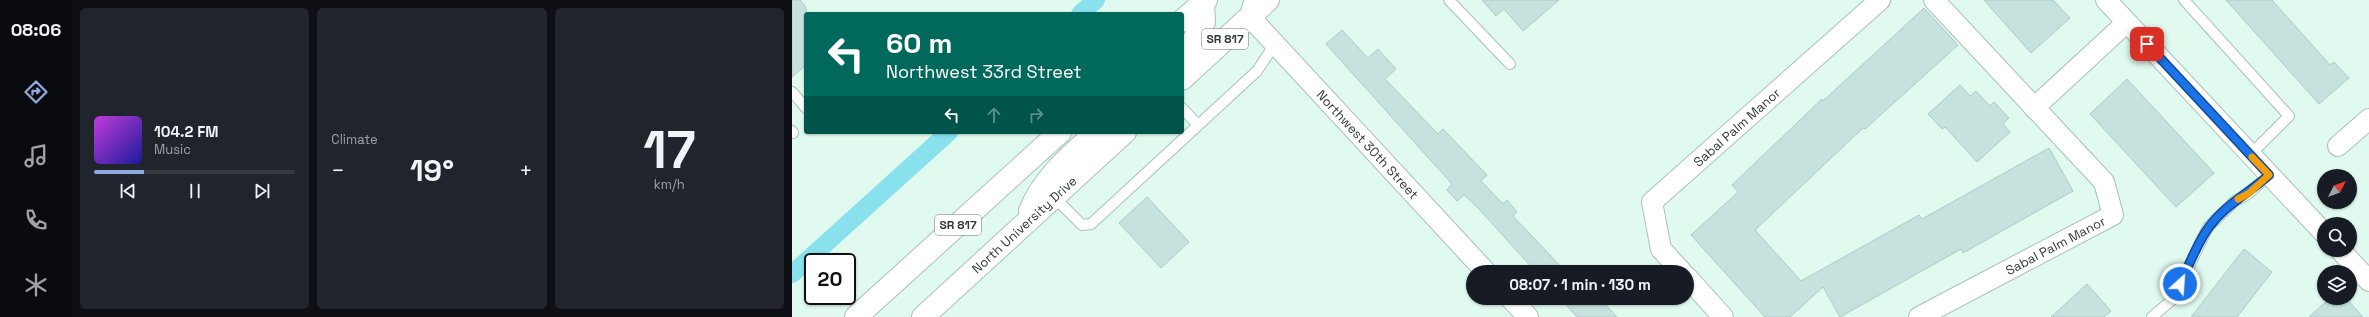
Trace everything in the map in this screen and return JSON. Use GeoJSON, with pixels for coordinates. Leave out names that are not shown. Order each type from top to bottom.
{"type":"FeatureCollection","features":[{"type":"Feature","properties":{"kind":"main road","name":"SR 817"},"geometry":{"type":"LineString","coordinates":[[1184,77],[1252,8],[1268,0]]}},
{"type":"Feature","properties":{"kind":"main road","name":"SR 817"},"geometry":{"type":"LineString","coordinates":[[1184,20],[1205,1]]}},
{"type":"Feature","properties":{"kind":"main road"},"geometry":{"type":"LineString","coordinates":[[1184,51],[1190,46],[1204,22],[1205,1]]}},
{"type":"Feature","properties":{"kind":"main road","name":"SR 817"},"geometry":{"type":"LineString","coordinates":[[856,317],[1058,134]]}},
{"type":"Feature","properties":{"kind":"main road"},"geometry":{"type":"LineString","coordinates":[[1024,225],[1037,194],[1064,162],[1095,134]]}},
{"type":"Feature","properties":{"kind":"main road","name":"North University Drive"},"geometry":{"type":"LineString","coordinates":[[923,317],[1122,134]]}},
{"type":"Feature","properties":{"kind":"street","name":"Sabal Palm Manor"},"geometry":{"type":"LineString","coordinates":[[1676,265],[1662,249],[1652,202],[1880,0]]}},
{"type":"Feature","properties":{"kind":"street","name":"Sabal Palm Manor"},"geometry":{"type":"LineString","coordinates":[[1919,317],[2113,215],[2104,182],[1934,0]]}},
{"type":"Feature","properties":{"kind":"street"},"geometry":{"type":"LineString","coordinates":[[2106,0],[2317,226]]}},
{"type":"Feature","properties":{"kind":"street","name":"Northwest 30th Street"},"geometry":{"type":"LineString","coordinates":[[1252,8],[1276,44],[1480,265]]}},
{"type":"Feature","properties":{"kind":"street"},"geometry":{"type":"LineString","coordinates":[[2034,108],[2126,23]]}},
{"type":"Feature","properties":{"kind":"street"},"geometry":{"type":"LineString","coordinates":[[2338,146],[2369,119]]}},
{"type":"Feature","properties":{"kind":"street"},"geometry":{"type":"LineString","coordinates":[[2347,257],[2369,281]]}},
{"type":"Feature","properties":{"kind":"street"},"geometry":{"type":"LineString","coordinates":[[1694,285],[1723,317]]}},
{"type":"Feature","properties":{"kind":"street"},"geometry":{"type":"LineString","coordinates":[[1517,305],[1528,317]]}},
{"type":"Feature","properties":{"kind":"lane"},"geometry":{"type":"LineString","coordinates":[[1449,0],[1510,64]]}},
{"type":"Feature","properties":{"kind":"lane"},"geometry":{"type":"LineString","coordinates":[[2184,0],[2288,116],[2250,155]]}},
{"type":"Feature","properties":{"kind":"lane"},"geometry":{"type":"LineString","coordinates":[[1054,197],[1082,226],[1091,224],[1257,71],[1276,44]]}},
{"type":"Feature","properties":{"kind":"lane"},"geometry":{"type":"LineString","coordinates":[[792,92],[804,106]]}},
{"type":"Feature","properties":{"kind":"lane"},"geometry":{"type":"LineString","coordinates":[[1184,110],[1198,125]]}},
{"type":"Feature","properties":{"kind":"lane"},"geometry":{"type":"LineString","coordinates":[[2152,317],[2173,299],[2208,227],[2235,201],[2248,194],[2269,175]]}},
{"type":"Feature","properties":{"kind":"building"},"geometry":{"type":"Polygon","coordinates":[[[792,0],[800,0],[806,7],[806,12],[804,12],[804,67],[792,77],[792,0]]]}},
{"type":"Feature","properties":{"kind":"building"},"geometry":{"type":"Polygon","coordinates":[[[1482,0],[1559,0],[1523,31],[1504,9],[1496,16],[1482,0]]]}},
{"type":"Feature","properties":{"kind":"building"},"geometry":{"type":"Polygon","coordinates":[[[1984,0],[2053,0],[2070,18],[2031,53],[1984,0]]]}},
{"type":"Feature","properties":{"kind":"building"},"geometry":{"type":"Polygon","coordinates":[[[2226,0],[2272,0],[2330,65],[2334,62],[2349,78],[2319,104],[2226,0]]]}},
{"type":"Feature","properties":{"kind":"building"},"geometry":{"type":"Polygon","coordinates":[[[1924,8],[1958,45],[1865,129],[1863,128],[1755,230],[1801,281],[1919,215],[1922,219],[2049,148],[2073,191],[1963,253],[1961,249],[1840,317],[1823,287],[1790,317],[1765,317],[1691,235],[1738,192],[1732,185],[1822,99],[1823,101],[1924,8]]]}},
{"type":"Feature","properties":{"kind":"building"},"geometry":{"type":"Polygon","coordinates":[[[1342,30],[1368,58],[1378,49],[1396,69],[1385,79],[1438,134],[1443,129],[1487,175],[1481,181],[1503,204],[1507,200],[1517,212],[1513,216],[1559,265],[1530,265],[1478,208],[1464,195],[1457,201],[1447,190],[1452,184],[1326,44],[1342,30]]]}},
{"type":"Feature","properties":{"kind":"building"},"geometry":{"type":"Polygon","coordinates":[[[2127,79],[2214,173],[2176,207],[2090,114],[2127,79]]]}},
{"type":"Feature","properties":{"kind":"building"},"geometry":{"type":"Polygon","coordinates":[[[1960,85],[1970,96],[1976,91],[1990,106],[1994,102],[2009,118],[2003,124],[2010,132],[1977,162],[1945,127],[1942,129],[1928,114],[1960,85]]]}},
{"type":"Feature","properties":{"kind":"building"},"geometry":{"type":"Polygon","coordinates":[[[1147,197],[1189,242],[1161,268],[1119,223],[1147,197]]]}},
{"type":"Feature","properties":{"kind":"building"},"geometry":{"type":"Polygon","coordinates":[[[2244,249],[2272,272],[2237,317],[2191,317],[2244,249]]]}},
{"type":"Feature","properties":{"kind":"building"},"geometry":{"type":"Polygon","coordinates":[[[2087,284],[2111,311],[2104,317],[2051,317],[2087,284]]]}},
{"type":"Feature","properties":{"kind":"building"},"geometry":{"type":"Polygon","coordinates":[[[1566,305],[1606,305],[1617,317],[1577,317],[1566,305]]]}},
{"type":"Feature","properties":{"kind":"building"},"geometry":{"type":"Polygon","coordinates":[[[2322,305],[2352,305],[2363,317],[2309,317],[2322,305]]]}},
{"type":"Feature","properties":{"kind":"waterway"},"geometry":{"type":"LineString","coordinates":[[1082,12],[1096,0]]}},
{"type":"Feature","properties":{"kind":"waterway"},"geometry":{"type":"LineString","coordinates":[[792,274],[947,134]]}},
{"type":"Feature","properties":{"kind":"slow traffic"},"geometry":{"type":"LineString","coordinates":[[2238,199],[2248,194],[2269,175],[2252,157]]}},
{"type":"Feature","properties":{"kind":"route"},"geometry":{"type":"LineString","coordinates":[[2147,44],[2269,175],[2248,194],[2235,201],[2208,227],[2180,284]]}}]}
